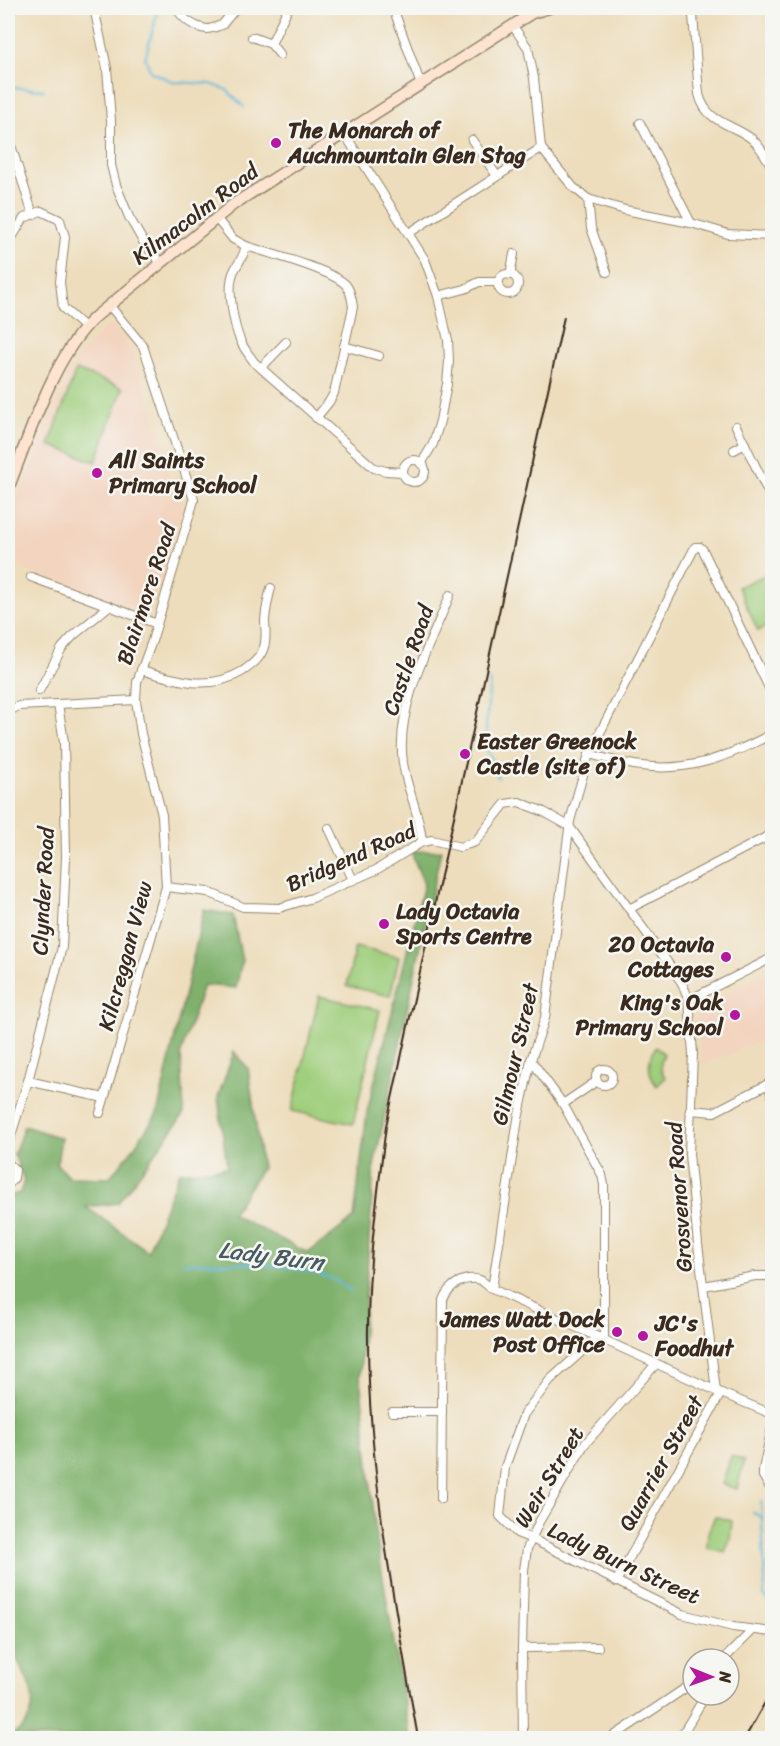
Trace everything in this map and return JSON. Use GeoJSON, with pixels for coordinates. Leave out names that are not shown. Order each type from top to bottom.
{"type":"FeatureCollection","features":[{"type":"Feature","properties":{"kind":"main road","name":"Kilmacolm Road"},"geometry":{"type":"LineString","coordinates":[[8,489],[58,368],[84,327],[234,204],[532,14],[549,8]]}},
{"type":"Feature","properties":{"kind":"street"},"geometry":{"type":"LineString","coordinates":[[94,8],[106,68],[111,121],[111,165],[116,185],[129,217],[144,243],[160,263]]}},
{"type":"Feature","properties":{"kind":"street"},"geometry":{"type":"LineString","coordinates":[[177,8],[190,23],[206,29],[222,25],[236,8]]}},
{"type":"Feature","properties":{"kind":"street"},"geometry":{"type":"LineString","coordinates":[[271,45],[288,8]]}},
{"type":"Feature","properties":{"kind":"street"},"geometry":{"type":"LineString","coordinates":[[393,8],[421,85]]}},
{"type":"Feature","properties":{"kind":"street"},"geometry":{"type":"LineString","coordinates":[[690,8],[693,15],[699,94],[702,105],[710,116],[753,140],[772,166]]}},
{"type":"Feature","properties":{"kind":"street"},"geometry":{"type":"LineString","coordinates":[[513,26],[528,48],[534,78],[541,148],[573,187],[588,199],[625,210],[691,223],[728,234],[772,236]]}},
{"type":"Feature","properties":{"kind":"street"},"geometry":{"type":"LineString","coordinates":[[252,37],[271,45],[280,55]]}},
{"type":"Feature","properties":{"kind":"street"},"geometry":{"type":"LineString","coordinates":[[640,123],[691,223]]}},
{"type":"Feature","properties":{"kind":"street"},"geometry":{"type":"LineString","coordinates":[[344,133],[425,260],[438,296],[448,340],[447,384],[433,444],[421,464]]}},
{"type":"Feature","properties":{"kind":"street"},"geometry":{"type":"LineString","coordinates":[[8,136],[33,214]]}},
{"type":"Feature","properties":{"kind":"street"},"geometry":{"type":"LineString","coordinates":[[472,140],[497,176]]}},
{"type":"Feature","properties":{"kind":"street"},"geometry":{"type":"LineString","coordinates":[[409,233],[541,148]]}},
{"type":"Feature","properties":{"kind":"street"},"geometry":{"type":"LineString","coordinates":[[588,199],[591,228],[607,272]]}},
{"type":"Feature","properties":{"kind":"street"},"geometry":{"type":"LineString","coordinates":[[8,244],[24,218],[41,211],[60,220],[65,237],[60,282],[63,308],[84,327]]}},
{"type":"Feature","properties":{"kind":"street"},"geometry":{"type":"LineString","coordinates":[[216,218],[233,239],[246,246],[321,272],[346,286],[353,307],[333,393],[316,418]]}},
{"type":"Feature","properties":{"kind":"street"},"geometry":{"type":"LineString","coordinates":[[246,246],[243,258],[233,272],[232,290],[234,321],[241,344],[254,362],[374,468],[403,472]]}},
{"type":"Feature","properties":{"kind":"street"},"geometry":{"type":"LineString","coordinates":[[510,275],[514,254]]}},
{"type":"Feature","properties":{"kind":"street"},"geometry":{"type":"LineString","coordinates":[[510,275],[518,281],[513,293],[501,291],[499,282],[503,276],[510,275]]}},
{"type":"Feature","properties":{"kind":"street"},"geometry":{"type":"LineString","coordinates":[[438,296],[465,289],[479,282],[499,282]]}},
{"type":"Feature","properties":{"kind":"street","name":"Blairmore Road"},"geometry":{"type":"LineString","coordinates":[[109,305],[143,345],[194,500],[137,682],[136,700]]}},
{"type":"Feature","properties":{"kind":"street"},"geometry":{"type":"LineString","coordinates":[[261,368],[286,342]]}},
{"type":"Feature","properties":{"kind":"street"},"geometry":{"type":"LineString","coordinates":[[344,346],[379,356]]}},
{"type":"Feature","properties":{"kind":"street"},"geometry":{"type":"LineString","coordinates":[[736,426],[772,500]]}},
{"type":"Feature","properties":{"kind":"street"},"geometry":{"type":"LineString","coordinates":[[734,450],[745,444]]}},
{"type":"Feature","properties":{"kind":"street"},"geometry":{"type":"LineString","coordinates":[[415,460],[421,464],[424,473],[418,481],[408,480],[403,472],[408,462],[415,460]]}},
{"type":"Feature","properties":{"kind":"street","name":"Gilmour Street"},"geometry":{"type":"LineString","coordinates":[[492,1289],[518,1119],[531,1060],[546,1008],[569,826],[576,796],[589,754],[695,547],[703,550],[771,689]]}},
{"type":"Feature","properties":{"kind":"street"},"geometry":{"type":"LineString","coordinates":[[31,577],[157,624]]}},
{"type":"Feature","properties":{"kind":"street"},"geometry":{"type":"LineString","coordinates":[[141,670],[195,684],[231,679],[247,669],[257,661],[264,649],[267,635],[266,606],[271,588]]}},
{"type":"Feature","properties":{"kind":"street","name":"Castle Road"},"geometry":{"type":"LineString","coordinates":[[422,842],[421,826],[407,781],[402,753],[404,718],[415,682],[450,595]]}},
{"type":"Feature","properties":{"kind":"street"},"geometry":{"type":"LineString","coordinates":[[39,691],[62,648],[72,636],[109,606]]}},
{"type":"Feature","properties":{"kind":"street"},"geometry":{"type":"LineString","coordinates":[[8,711],[19,706],[136,700]]}},
{"type":"Feature","properties":{"kind":"street","name":"Kilcreggan View"},"geometry":{"type":"LineString","coordinates":[[100,1113],[166,887],[162,814],[141,734],[136,700]]}},
{"type":"Feature","properties":{"kind":"street","name":"Clynder Road"},"geometry":{"type":"LineString","coordinates":[[8,1145],[28,1081],[63,947],[66,857],[64,742],[58,704]]}},
{"type":"Feature","properties":{"kind":"street"},"geometry":{"type":"LineString","coordinates":[[589,754],[635,765],[681,767],[733,754],[772,734]]}},
{"type":"Feature","properties":{"kind":"street","name":"Bridgend Road"},"geometry":{"type":"LineString","coordinates":[[166,887],[208,892],[243,907],[279,908],[312,898],[375,870],[422,842],[432,840],[460,847],[469,845],[475,842],[505,804],[519,802],[544,812],[569,826],[682,983],[688,1000]]}},
{"type":"Feature","properties":{"kind":"street"},"geometry":{"type":"LineString","coordinates":[[329,828],[353,880]]}},
{"type":"Feature","properties":{"kind":"street"},"geometry":{"type":"LineString","coordinates":[[630,909],[772,834]]}},
{"type":"Feature","properties":{"kind":"street"},"geometry":{"type":"LineString","coordinates":[[688,1000],[772,958]]}},
{"type":"Feature","properties":{"kind":"street","name":"Grosvenor Road"},"geometry":{"type":"LineString","coordinates":[[688,1000],[693,1054],[689,1154],[698,1244],[719,1392]]}},
{"type":"Feature","properties":{"kind":"street"},"geometry":{"type":"LineString","coordinates":[[531,1060],[563,1104],[602,1175],[604,1185],[601,1339]]}},
{"type":"Feature","properties":{"kind":"street"},"geometry":{"type":"LineString","coordinates":[[563,1104],[597,1080]]}},
{"type":"Feature","properties":{"kind":"street"},"geometry":{"type":"LineString","coordinates":[[28,1081],[104,1098]]}},
{"type":"Feature","properties":{"kind":"street"},"geometry":{"type":"LineString","coordinates":[[690,1110],[714,1112],[770,1083],[772,1096]]}},
{"type":"Feature","properties":{"kind":"street"},"geometry":{"type":"LineString","coordinates":[[8,1163],[15,1170],[14,1178],[8,1185]]}},
{"type":"Feature","properties":{"kind":"street"},"geometry":{"type":"LineString","coordinates":[[704,1286],[755,1276],[772,1276]]}},
{"type":"Feature","properties":{"kind":"street"},"geometry":{"type":"LineString","coordinates":[[441,1499],[442,1308],[446,1292],[453,1285],[466,1279],[482,1281],[492,1289],[601,1339],[772,1413]]}},
{"type":"Feature","properties":{"kind":"street","name":"Lady Burn Street"},"geometry":{"type":"LineString","coordinates":[[601,1339],[550,1380],[524,1414],[506,1467],[500,1516],[517,1533],[682,1614],[772,1632]]}},
{"type":"Feature","properties":{"kind":"street","name":"Weir Street"},"geometry":{"type":"LineString","coordinates":[[523,1738],[522,1648],[524,1570],[527,1549],[539,1522],[584,1445],[656,1364]]}},
{"type":"Feature","properties":{"kind":"street","name":"Quarrier Street"},"geometry":{"type":"LineString","coordinates":[[616,1582],[719,1392]]}},
{"type":"Feature","properties":{"kind":"street"},"geometry":{"type":"LineString","coordinates":[[392,1413],[442,1412]]}},
{"type":"Feature","properties":{"kind":"street"},"geometry":{"type":"LineString","coordinates":[[772,1427],[763,1470],[772,1491]]}},
{"type":"Feature","properties":{"kind":"street"},"geometry":{"type":"LineString","coordinates":[[736,1647],[753,1630]]}},
{"type":"Feature","properties":{"kind":"street"},"geometry":{"type":"LineString","coordinates":[[522,1648],[598,1647]]}},
{"type":"Feature","properties":{"kind":"street"},"geometry":{"type":"LineString","coordinates":[[611,1738],[681,1691]]}},
{"type":"Feature","properties":{"kind":"street"},"geometry":{"type":"LineString","coordinates":[[680,1738],[699,1707]]}},
{"type":"Feature","properties":{"kind":"street"},"geometry":{"type":"LineString","coordinates":[[693,1718],[703,1723]]}},
{"type":"Feature","properties":{"kind":"street"},"geometry":{"type":"LineString","coordinates":[[627,1729],[632,1738]]}},
{"type":"Feature","properties":{"kind":"shaded area","name":"All Saints Primary School"},"geometry":{"type":"Polygon","coordinates":[[[107,327],[114,327],[133,353],[164,444],[163,462],[172,485],[183,503],[150,613],[8,564],[8,522],[74,360],[107,327]]]}},
{"type":"Feature","properties":{"kind":"shaded area","name":"King's Oak Primary School"},"geometry":{"type":"Polygon","coordinates":[[[772,969],[772,1034],[733,1053],[702,1064],[696,1019],[702,1006],[772,969]]]}},
{"type":"Feature","properties":{"kind":"green space"},"geometry":{"type":"Polygon","coordinates":[[[76,370],[123,388],[96,462],[49,445],[76,370]]]}},
{"type":"Feature","properties":{"kind":"green space"},"geometry":{"type":"Polygon","coordinates":[[[772,572],[772,624],[758,631],[738,587],[772,572]]]}},
{"type":"Feature","properties":{"kind":"green space"},"geometry":{"type":"Polygon","coordinates":[[[441,850],[374,1166],[360,1376],[376,1536],[410,1738],[8,1738],[22,1728],[29,1718],[32,1707],[32,1696],[25,1674],[8,1643],[8,1196],[20,1193],[24,1180],[14,1154],[24,1126],[61,1138],[57,1164],[68,1177],[109,1178],[157,1114],[204,910],[233,915],[242,961],[236,988],[203,985],[181,1053],[184,1114],[118,1203],[86,1207],[148,1251],[179,1172],[227,1167],[218,1097],[234,1052],[248,1068],[262,1168],[232,1214],[308,1253],[354,1218],[367,1112],[424,884],[411,852],[441,850]]]}},
{"type":"Feature","properties":{"kind":"green space"},"geometry":{"type":"Polygon","coordinates":[[[355,947],[399,957],[390,996],[347,986],[355,947]]]}},
{"type":"Feature","properties":{"kind":"green space"},"geometry":{"type":"Polygon","coordinates":[[[319,996],[380,1010],[353,1124],[292,1111],[319,996]]]}},
{"type":"Feature","properties":{"kind":"green space"},"geometry":{"type":"Polygon","coordinates":[[[656,1047],[664,1054],[661,1066],[666,1077],[657,1086],[651,1077],[649,1066],[656,1047]]]}},
{"type":"Feature","properties":{"kind":"green space"},"geometry":{"type":"Polygon","coordinates":[[[731,1456],[744,1461],[737,1489],[722,1484],[731,1456]]]}},
{"type":"Feature","properties":{"kind":"green space"},"geometry":{"type":"Polygon","coordinates":[[[715,1516],[732,1521],[730,1539],[725,1552],[707,1548],[708,1533],[715,1516]]]}},
{"type":"Feature","properties":{"kind":"waterway"},"geometry":{"type":"LineString","coordinates":[[156,8],[158,11],[145,58],[151,72],[174,82],[211,84],[227,90],[244,107]]}},
{"type":"Feature","properties":{"kind":"waterway"},"geometry":{"type":"LineString","coordinates":[[8,87],[44,90]]}},
{"type":"Feature","properties":{"kind":"waterway"},"geometry":{"type":"LineString","coordinates":[[490,680],[486,726],[488,750],[498,778]]}},
{"type":"Feature","properties":{"kind":"waterway","name":"Lady Burn"},"geometry":{"type":"LineString","coordinates":[[184,1263],[237,1263],[312,1272],[330,1278],[351,1291]]}},
{"type":"Feature","properties":{"kind":"waterway","name":"Lady Burn"},"geometry":{"type":"LineString","coordinates":[[761,1501],[764,1596],[772,1604]]}},
{"type":"Feature","properties":{"kind":"waterway","name":"Lady Burn"},"geometry":{"type":"LineString","coordinates":[[753,1512],[762,1518]]}},
{"type":"Feature","properties":{"kind":"railway"},"geometry":{"type":"LineString","coordinates":[[418,1738],[385,1542],[373,1443],[368,1343],[373,1234],[386,1126],[564,317]]}},
{"type":"Feature","properties":{"kind":"railway"},"geometry":{"type":"LineString","coordinates":[[745,1738],[772,1690]]}},
{"type":"Feature","properties":{"kind":"place","name":"The Monarch of Auchmountain Glen Stag"},"geometry":{"type":"Point","coordinates":[276,143]}},
{"type":"Feature","properties":{"kind":"place","name":"All Saints Primary School"},"geometry":{"type":"Point","coordinates":[97,473]}},
{"type":"Feature","properties":{"kind":"place","name":"Easter Greenock Castle (site of)"},"geometry":{"type":"Point","coordinates":[465,754]}},
{"type":"Feature","properties":{"kind":"place","name":"Lady Octavia Sports Centre"},"geometry":{"type":"Point","coordinates":[384,924]}},
{"type":"Feature","properties":{"kind":"place","name":"20 Octavia Cottages"},"geometry":{"type":"Point","coordinates":[726,957]}},
{"type":"Feature","properties":{"kind":"place","name":"King's Oak Primary School"},"geometry":{"type":"Point","coordinates":[735,1015]}},
{"type":"Feature","properties":{"kind":"place","name":"James Watt Dock Post Office"},"geometry":{"type":"Point","coordinates":[617,1332]}},
{"type":"Feature","properties":{"kind":"place","name":"JC's Foodhut"},"geometry":{"type":"Point","coordinates":[643,1336]}}]}
